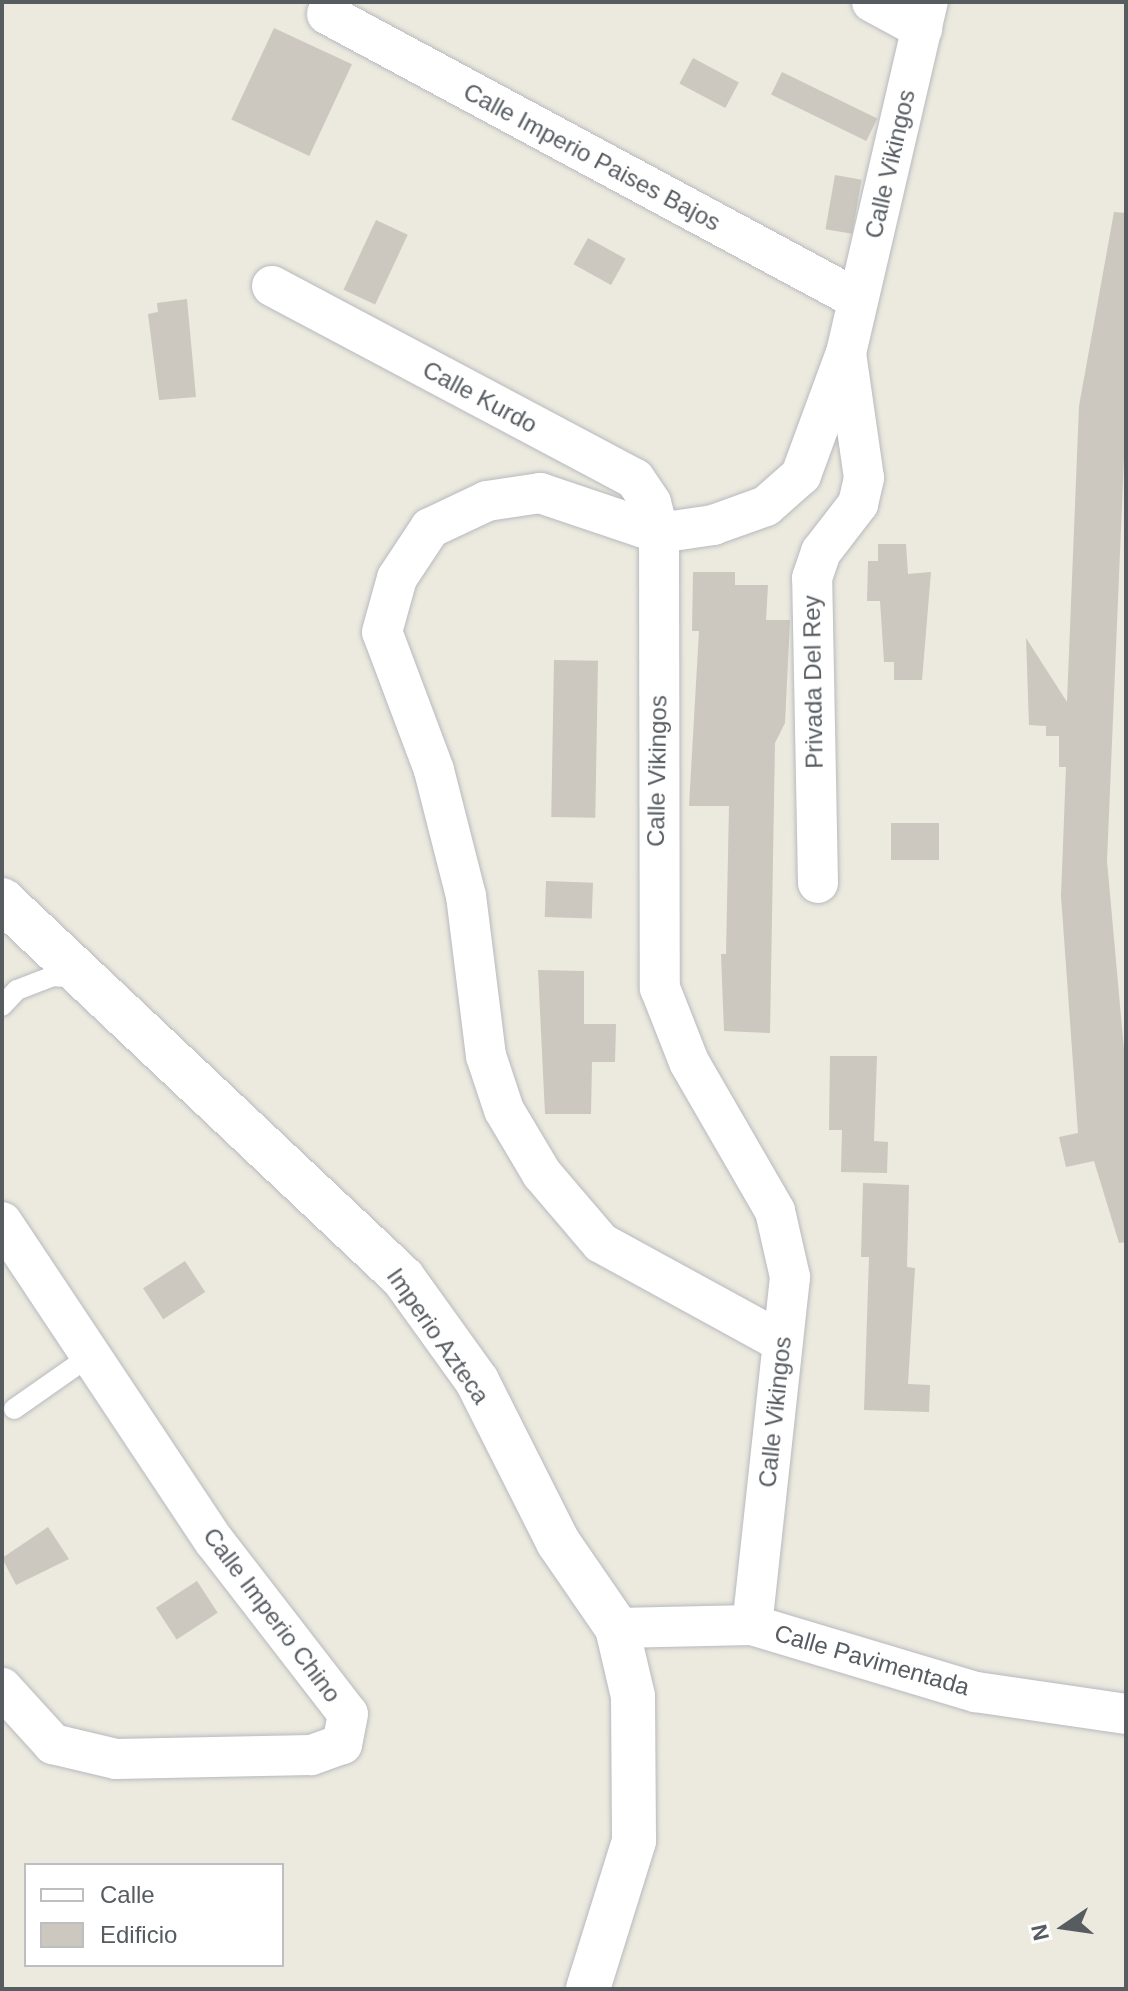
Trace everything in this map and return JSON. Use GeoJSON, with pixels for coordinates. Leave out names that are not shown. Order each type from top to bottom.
{"type":"FeatureCollection","features":[{"type":"Feature","properties":{"kind":"street"},"geometry":{"type":"LineString","coordinates":[[872,2],[925,16]]}},
{"type":"Feature","properties":{"kind":"street","name":"Calle Imperio Paises Bajos"},"geometry":{"type":"LineString","coordinates":[[327,14],[857,299]]}},
{"type":"Feature","properties":{"kind":"street","name":"Calle Vikingos"},"geometry":{"type":"LineString","coordinates":[[752,1625],[790,1277],[775,1211],[689,1062],[660,988],[659,533],[713,525],[766,506],[801,475],[846,353],[925,16]]}},
{"type":"Feature","properties":{"kind":"street","name":"Calle Kurdo"},"geometry":{"type":"LineString","coordinates":[[272,286],[635,479],[651,503],[659,533]]}},
{"type":"Feature","properties":{"kind":"street","name":"Privada Del Rey"},"geometry":{"type":"LineString","coordinates":[[818,883],[812,578],[821,552],[858,504],[864,478],[846,353]]}},
{"type":"Feature","properties":{"kind":"street"},"geometry":{"type":"LineString","coordinates":[[659,533],[540,493],[487,501],[430,528],[397,578],[382,632],[434,770],[466,896],[486,1056],[504,1110],[542,1174],[601,1243],[782,1342]]}},
{"type":"Feature","properties":{"kind":"street","name":"Imperio Azteca"},"geometry":{"type":"LineString","coordinates":[[2,900],[403,1278],[477,1381],[558,1542],[617,1628],[633,1696],[634,1841],[588,1989]]}},
{"type":"Feature","properties":{"kind":"street","name":"Calle Imperio Chino"},"geometry":{"type":"LineString","coordinates":[[2,1222],[215,1542],[348,1714],[342,1744],[311,1755],[116,1759],[53,1744],[2,1688]]}},
{"type":"Feature","properties":{"kind":"street","name":"Calle Pavimentada"},"geometry":{"type":"LineString","coordinates":[[617,1628],[752,1625],[976,1692],[1126,1714]]}},
{"type":"Feature","properties":{"kind":"lane"},"geometry":{"type":"LineString","coordinates":[[2,1006],[17,990],[53,976],[87,978]]}},
{"type":"Feature","properties":{"kind":"lane"},"geometry":{"type":"LineString","coordinates":[[14,1409],[91,1355]]}},
{"type":"Feature","properties":{"kind":"building"},"geometry":{"type":"Polygon","coordinates":[[[274,28],[352,64],[309,156],[231,120],[274,28]]]}},
{"type":"Feature","properties":{"kind":"building"},"geometry":{"type":"Polygon","coordinates":[[[693,58],[739,82],[725,108],[679,84],[693,58]]]}},
{"type":"Feature","properties":{"kind":"building"},"geometry":{"type":"Polygon","coordinates":[[[782,72],[877,118],[866,141],[771,94],[782,72]]]}},
{"type":"Feature","properties":{"kind":"building"},"geometry":{"type":"Polygon","coordinates":[[[835,175],[862,180],[852,234],[825,229],[835,175]]]}},
{"type":"Feature","properties":{"kind":"building"},"geometry":{"type":"Polygon","coordinates":[[[1114,212],[1126,213],[1126,410],[1107,861],[1126,1072],[1126,1242],[1119,1243],[1094,1161],[1066,1167],[1059,1137],[1078,1133],[1061,896],[1066,767],[1059,767],[1059,736],[1046,736],[1046,726],[1029,725],[1026,638],[1067,702],[1079,406],[1114,212]]]}},
{"type":"Feature","properties":{"kind":"building"},"geometry":{"type":"Polygon","coordinates":[[[376,220],[408,235],[375,305],[343,290],[376,220]]]}},
{"type":"Feature","properties":{"kind":"building"},"geometry":{"type":"Polygon","coordinates":[[[588,238],[626,259],[611,285],[573,264],[588,238]]]}},
{"type":"Feature","properties":{"kind":"building"},"geometry":{"type":"Polygon","coordinates":[[[187,299],[196,397],[159,400],[148,314],[158,312],[157,303],[187,299]]]}},
{"type":"Feature","properties":{"kind":"building"},"geometry":{"type":"Polygon","coordinates":[[[878,544],[906,544],[908,574],[931,572],[922,680],[894,680],[894,662],[884,662],[880,601],[867,601],[868,561],[878,561],[878,544]]]}},
{"type":"Feature","properties":{"kind":"building"},"geometry":{"type":"Polygon","coordinates":[[[693,572],[735,572],[735,585],[768,585],[766,620],[790,620],[785,723],[775,743],[770,1033],[724,1031],[721,954],[726,954],[729,806],[689,806],[699,631],[692,631],[693,572]]]}},
{"type":"Feature","properties":{"kind":"building"},"geometry":{"type":"Polygon","coordinates":[[[554,660],[598,661],[595,818],[551,817],[554,660]]]}},
{"type":"Feature","properties":{"kind":"building"},"geometry":{"type":"Polygon","coordinates":[[[891,823],[939,823],[939,860],[891,860],[891,823]]]}},
{"type":"Feature","properties":{"kind":"building"},"geometry":{"type":"Polygon","coordinates":[[[546,881],[593,883],[592,919],[545,917],[546,881]]]}},
{"type":"Feature","properties":{"kind":"building"},"geometry":{"type":"Polygon","coordinates":[[[538,970],[584,971],[584,1024],[616,1024],[615,1062],[592,1062],[591,1114],[545,1114],[538,970]]]}},
{"type":"Feature","properties":{"kind":"building"},"geometry":{"type":"Polygon","coordinates":[[[830,1056],[877,1056],[874,1141],[888,1142],[887,1173],[841,1172],[842,1130],[829,1130],[830,1056]]]}},
{"type":"Feature","properties":{"kind":"building"},"geometry":{"type":"Polygon","coordinates":[[[863,1183],[909,1185],[907,1267],[915,1268],[908,1384],[930,1385],[929,1412],[864,1410],[869,1257],[861,1257],[863,1183]]]}},
{"type":"Feature","properties":{"kind":"building"},"geometry":{"type":"Polygon","coordinates":[[[185,1261],[205,1292],[163,1319],[143,1288],[185,1261]]]}},
{"type":"Feature","properties":{"kind":"building"},"geometry":{"type":"Polygon","coordinates":[[[48,1527],[69,1559],[16,1585],[2,1558],[48,1527]]]}},
{"type":"Feature","properties":{"kind":"building"},"geometry":{"type":"Polygon","coordinates":[[[197,1581],[218,1613],[177,1640],[156,1608],[197,1581]]]}}]}
